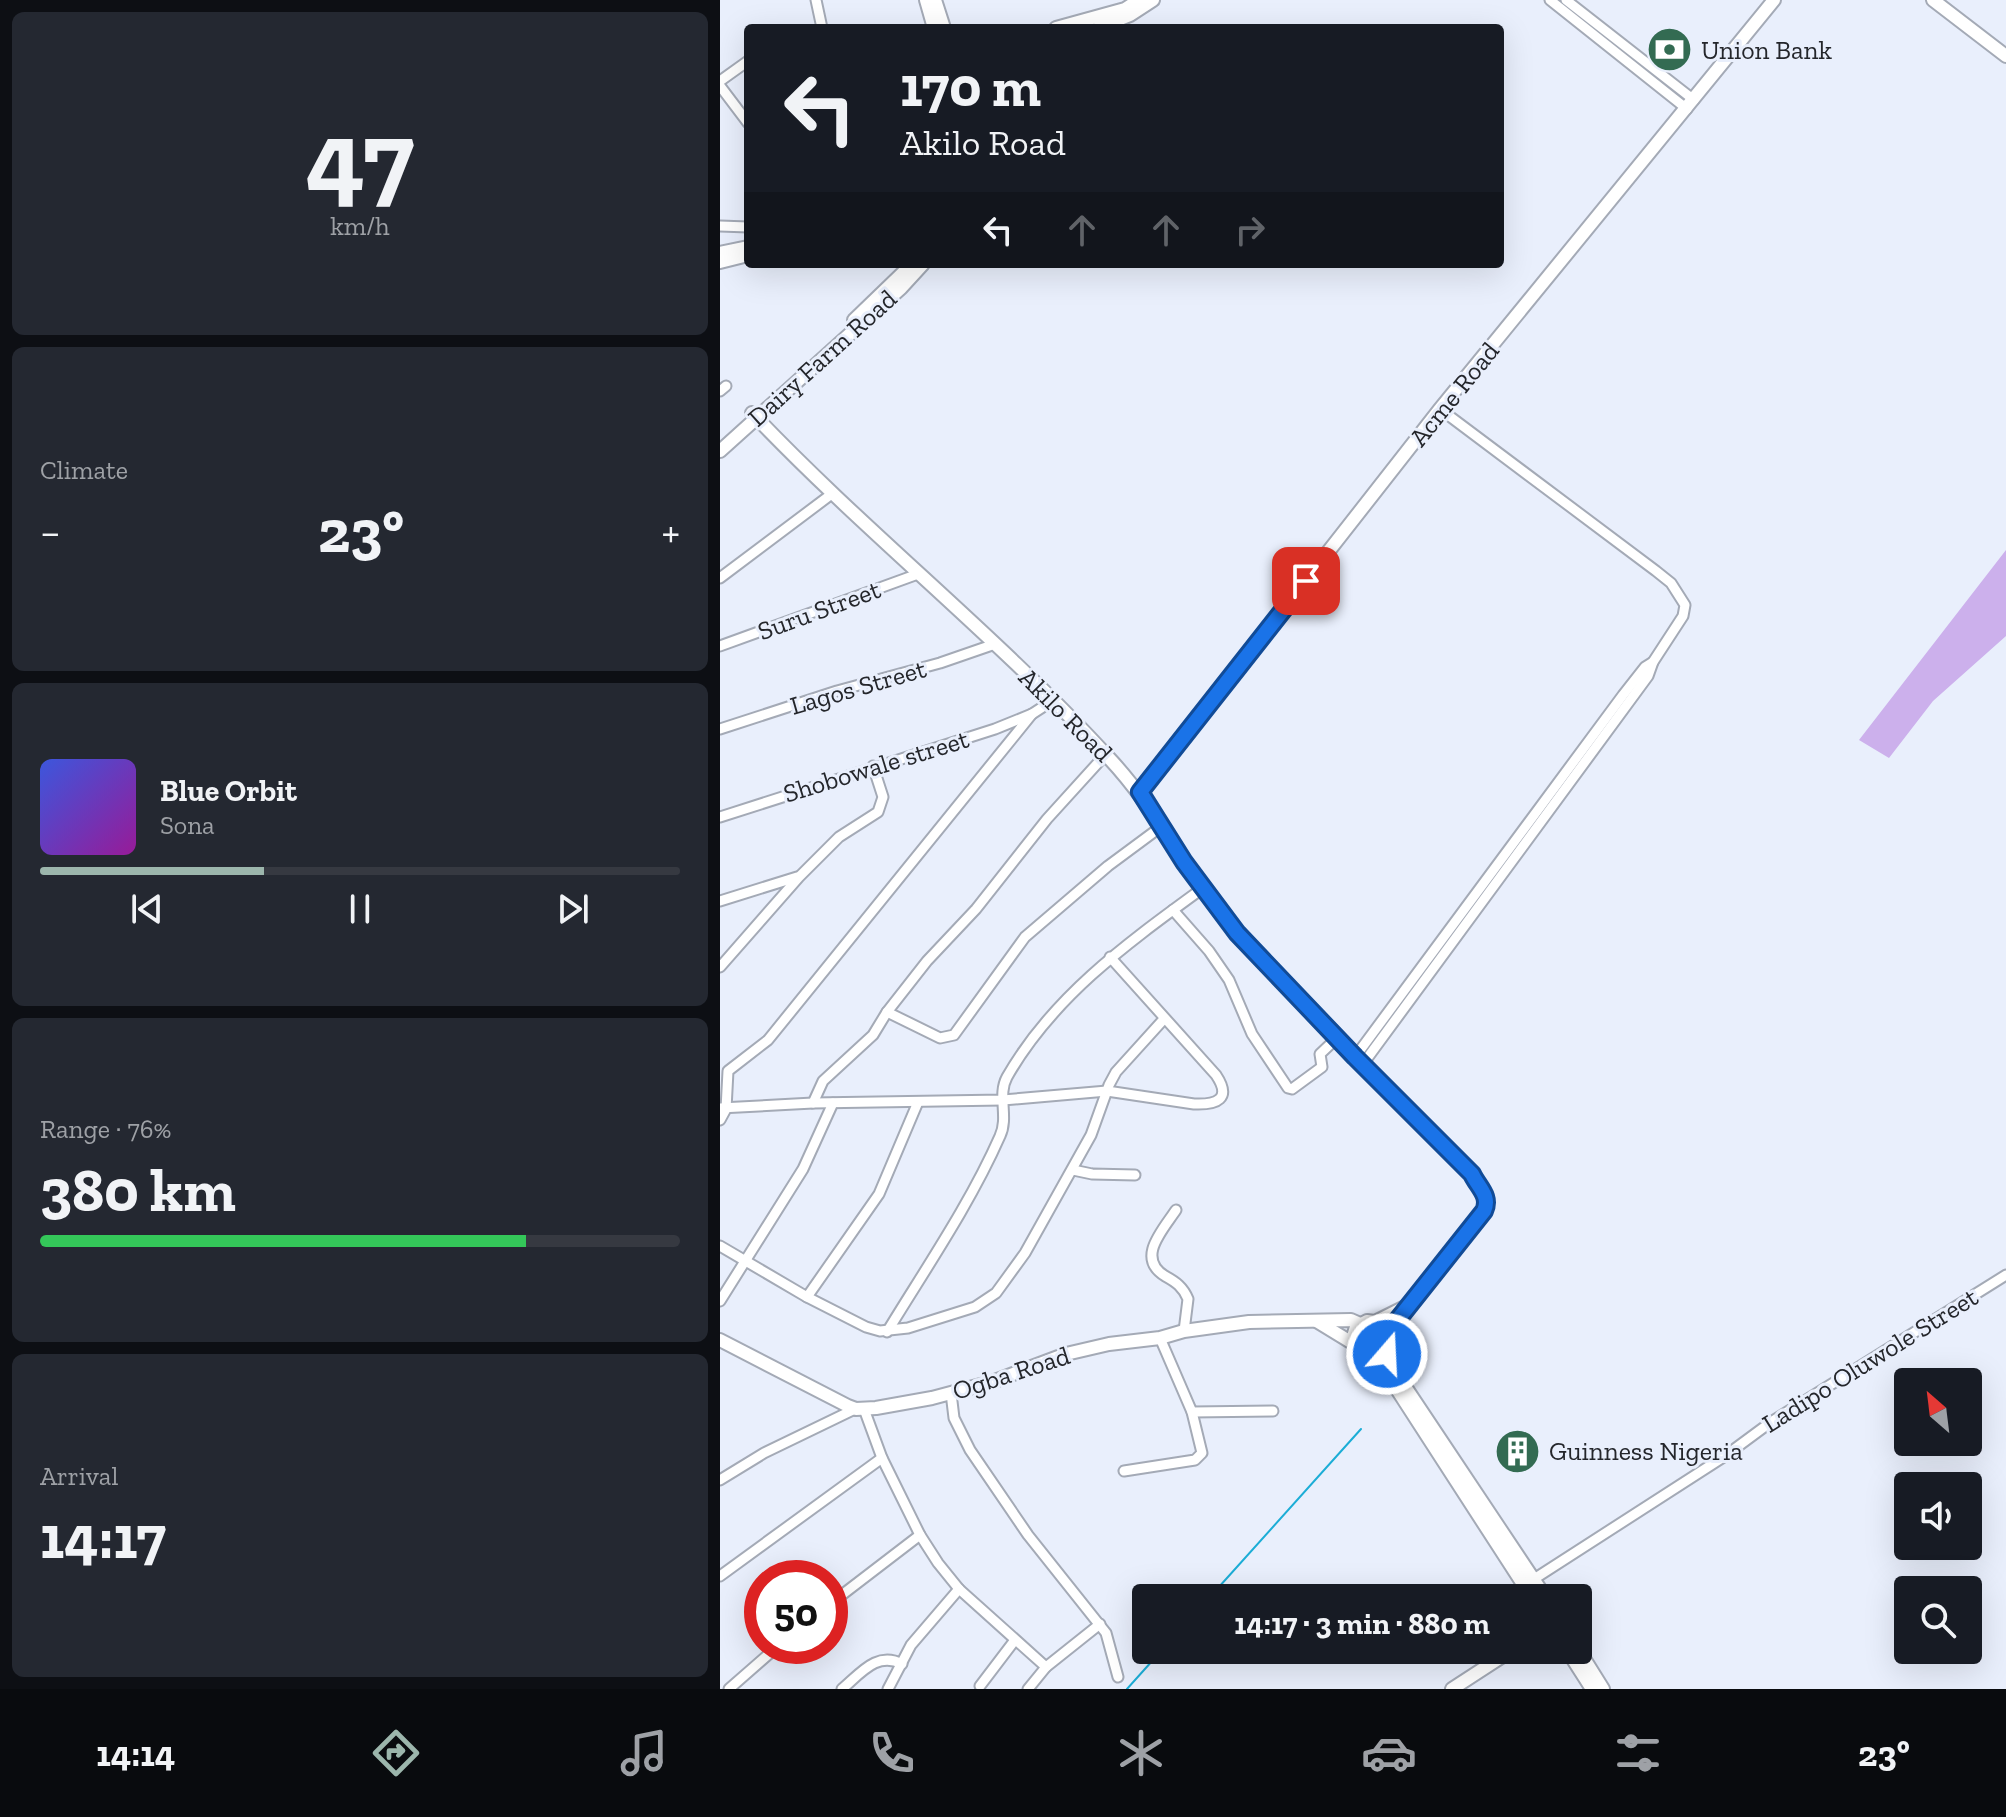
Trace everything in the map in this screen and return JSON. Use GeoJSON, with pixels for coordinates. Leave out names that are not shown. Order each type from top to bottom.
{"type":"FeatureCollection","features":[{"type":"Feature","properties":{"kind":"street"},"geometry":{"type":"LineString","coordinates":[[816,0],[821,24]]}},
{"type":"Feature","properties":{"kind":"street"},"geometry":{"type":"LineString","coordinates":[[926,0],[933,24]]}},
{"type":"Feature","properties":{"kind":"street"},"geometry":{"type":"LineString","coordinates":[[935,0],[943,24]]}},
{"type":"Feature","properties":{"kind":"street"},"geometry":{"type":"LineString","coordinates":[[1072,24],[1125,9],[1139,0]]}},
{"type":"Feature","properties":{"kind":"street"},"geometry":{"type":"LineString","coordinates":[[1108,24],[1130,15],[1153,0]]}},
{"type":"Feature","properties":{"kind":"street"},"geometry":{"type":"LineString","coordinates":[[1550,0],[1691,104]]}},
{"type":"Feature","properties":{"kind":"street"},"geometry":{"type":"LineString","coordinates":[[1566,0],[1613,44]]}},
{"type":"Feature","properties":{"kind":"street","name":"Acme Road"},"geometry":{"type":"LineString","coordinates":[[1140,792],[1440,409],[1774,0]]}},
{"type":"Feature","properties":{"kind":"street"},"geometry":{"type":"LineString","coordinates":[[1933,0],[2006,56]]}},
{"type":"Feature","properties":{"kind":"street"},"geometry":{"type":"LineString","coordinates":[[1946,0],[2006,47]]}},
{"type":"Feature","properties":{"kind":"street"},"geometry":{"type":"LineString","coordinates":[[744,64],[720,84],[744,117]]}},
{"type":"Feature","properties":{"kind":"street"},"geometry":{"type":"LineString","coordinates":[[720,226],[744,227]]}},
{"type":"Feature","properties":{"kind":"street"},"geometry":{"type":"LineString","coordinates":[[720,253],[744,248]]}},
{"type":"Feature","properties":{"kind":"street"},"geometry":{"type":"LineString","coordinates":[[720,262],[744,256]]}},
{"type":"Feature","properties":{"kind":"street"},"geometry":{"type":"LineString","coordinates":[[897,279],[900,268]]}},
{"type":"Feature","properties":{"kind":"street","name":"Dairy Farm Road"},"geometry":{"type":"LineString","coordinates":[[720,451],[908,268]]}},
{"type":"Feature","properties":{"kind":"street","name":"Dairy Farm Road"},"geometry":{"type":"LineString","coordinates":[[720,442],[901,288],[919,268]]}},
{"type":"Feature","properties":{"kind":"street"},"geometry":{"type":"LineString","coordinates":[[1359,1060],[1627,697],[1652,670],[1653,662],[1683,616],[1685,605],[1671,583],[1440,409]]}},
{"type":"Feature","properties":{"kind":"street","name":"Akilo Road"},"geometry":{"type":"LineString","coordinates":[[755,415],[1106,754],[1140,792],[1203,888],[1237,933],[1472,1174],[1487,1200],[1484,1211],[1384,1339]]}},
{"type":"Feature","properties":{"kind":"street"},"geometry":{"type":"LineString","coordinates":[[720,578],[833,493]]}},
{"type":"Feature","properties":{"kind":"street","name":"Suru Street"},"geometry":{"type":"LineString","coordinates":[[720,646],[918,574]]}},
{"type":"Feature","properties":{"kind":"street","name":"Lagos Street"},"geometry":{"type":"LineString","coordinates":[[720,729],[995,644]]}},
{"type":"Feature","properties":{"kind":"street"},"geometry":{"type":"LineString","coordinates":[[720,1120],[728,1071],[768,1040],[1032,714],[1052,701]]}},
{"type":"Feature","properties":{"kind":"street","name":"Shobowale street"},"geometry":{"type":"LineString","coordinates":[[720,817],[980,734],[1032,714]]}},
{"type":"Feature","properties":{"kind":"street"},"geometry":{"type":"LineString","coordinates":[[813,1103],[823,1081],[873,1035],[927,961],[976,909],[1047,819],[1106,754]]}},
{"type":"Feature","properties":{"kind":"street"},"geometry":{"type":"LineString","coordinates":[[720,967],[799,877],[839,837],[878,812],[883,797],[873,766]]}},
{"type":"Feature","properties":{"kind":"street"},"geometry":{"type":"LineString","coordinates":[[887,1012],[940,1038],[954,1035],[1025,937],[1108,866],[1162,826]]}},
{"type":"Feature","properties":{"kind":"street"},"geometry":{"type":"LineString","coordinates":[[720,901],[799,877]]}},
{"type":"Feature","properties":{"kind":"street"},"geometry":{"type":"LineString","coordinates":[[887,1332],[949,1231],[1001,1135],[1006,1116],[1003,1100],[1006,1079],[1038,1030],[1110,957],[1203,888]]}},
{"type":"Feature","properties":{"kind":"street"},"geometry":{"type":"LineString","coordinates":[[1173,910],[1209,951],[1229,980],[1252,1034],[1288,1088],[1292,1089],[1319,1070],[1322,1064],[1320,1054],[1338,1037]]}},
{"type":"Feature","properties":{"kind":"street"},"geometry":{"type":"LineString","coordinates":[[723,1108],[813,1103],[1003,1100],[1107,1091],[1209,1104],[1222,1097],[1223,1086],[1216,1075],[1110,957]]}},
{"type":"Feature","properties":{"kind":"street"},"geometry":{"type":"LineString","coordinates":[[720,1246],[866,1327],[887,1332],[946,1318],[975,1307],[990,1299],[1025,1253],[1073,1170],[1116,1072],[1164,1019]]}},
{"type":"Feature","properties":{"kind":"street"},"geometry":{"type":"LineString","coordinates":[[807,1297],[879,1194],[918,1102]]}},
{"type":"Feature","properties":{"kind":"street"},"geometry":{"type":"LineString","coordinates":[[720,1301],[803,1169],[833,1103]]}},
{"type":"Feature","properties":{"kind":"street"},"geometry":{"type":"LineString","coordinates":[[1073,1170],[1092,1174],[1135,1175]]}},
{"type":"Feature","properties":{"kind":"street"},"geometry":{"type":"LineString","coordinates":[[1176,1210],[1152,1251],[1151,1263],[1155,1270],[1178,1284],[1186,1294],[1184,1331]]}},
{"type":"Feature","properties":{"kind":"street","name":"Ladipo Oluwole Street"},"geometry":{"type":"LineString","coordinates":[[1534,1579],[1725,1456],[1771,1422],[2006,1275]]}},
{"type":"Feature","properties":{"kind":"street","name":"Akilo Road"},"geometry":{"type":"LineString","coordinates":[[1375,1322],[1414,1300]]}},
{"type":"Feature","properties":{"kind":"street","name":"Ogba Road"},"geometry":{"type":"LineString","coordinates":[[860,1409],[899,1405],[951,1393],[992,1382],[1066,1354],[1184,1331],[1249,1322],[1295,1320],[1351,1320],[1360,1324]]}},
{"type":"Feature","properties":{"kind":"street","name":"Ogba Road"},"geometry":{"type":"LineString","coordinates":[[1318,1322],[1344,1336],[1389,1377],[1523,1584]]}},
{"type":"Feature","properties":{"kind":"street"},"geometry":{"type":"LineString","coordinates":[[1384,1339],[1375,1352],[1358,1348],[1353,1331],[1360,1324],[1375,1322],[1382,1328],[1390,1363],[1537,1584]]}},
{"type":"Feature","properties":{"kind":"street"},"geometry":{"type":"LineString","coordinates":[[1124,1471],[1200,1457],[1201,1447],[1192,1412],[1160,1338]]}},
{"type":"Feature","properties":{"kind":"street"},"geometry":{"type":"LineString","coordinates":[[722,1345],[860,1409],[920,1535],[959,1589],[1046,1667]]}},
{"type":"Feature","properties":{"kind":"street"},"geometry":{"type":"LineString","coordinates":[[951,1393],[959,1431],[987,1478],[1028,1535],[1106,1633],[1118,1677]]}},
{"type":"Feature","properties":{"kind":"street"},"geometry":{"type":"LineString","coordinates":[[720,1480],[764,1453],[860,1409]]}},
{"type":"Feature","properties":{"kind":"street"},"geometry":{"type":"LineString","coordinates":[[1192,1412],[1273,1411]]}},
{"type":"Feature","properties":{"kind":"street"},"geometry":{"type":"LineString","coordinates":[[720,1576],[882,1458]]}},
{"type":"Feature","properties":{"kind":"street"},"geometry":{"type":"LineString","coordinates":[[848,1590],[920,1535]]}},
{"type":"Feature","properties":{"kind":"street"},"geometry":{"type":"LineString","coordinates":[[888,1689],[911,1645],[959,1589]]}},
{"type":"Feature","properties":{"kind":"street"},"geometry":{"type":"LineString","coordinates":[[1028,1689],[1046,1667],[1100,1624]]}},
{"type":"Feature","properties":{"kind":"street"},"geometry":{"type":"LineString","coordinates":[[980,1686],[1015,1640]]}},
{"type":"Feature","properties":{"kind":"street"},"geometry":{"type":"LineString","coordinates":[[842,1689],[878,1660],[893,1660],[902,1664]]}},
{"type":"Feature","properties":{"kind":"street"},"geometry":{"type":"LineString","coordinates":[[729,1689],[757,1664]]}},
{"type":"Feature","properties":{"kind":"street"},"geometry":{"type":"LineString","coordinates":[[1452,1689],[1490,1664]]}},
{"type":"Feature","properties":{"kind":"street"},"geometry":{"type":"LineString","coordinates":[[1576,1664],[1592,1689]]}},
{"type":"Feature","properties":{"kind":"street"},"geometry":{"type":"LineString","coordinates":[[1587,1664],[1603,1689]]}},
{"type":"Feature","properties":{"kind":"shaded area"},"geometry":{"type":"Polygon","coordinates":[[[2006,550],[2006,636],[1933,701],[1889,758],[1859,740],[2006,550]]]}},
{"type":"Feature","properties":{"kind":"waterway"},"geometry":{"type":"LineString","coordinates":[[1222,1584],[1361,1429]]}},
{"type":"Feature","properties":{"kind":"waterway"},"geometry":{"type":"LineString","coordinates":[[1127,1689],[1149,1664]]}},
{"type":"Feature","properties":{"kind":"place","name":"Union Bank"},"geometry":{"type":"Point","coordinates":[1670,50]}},
{"type":"Feature","properties":{"kind":"place","name":"Guinness Nigeria"},"geometry":{"type":"Point","coordinates":[1518,1451]}},
{"type":"Feature","properties":{"kind":"route"},"geometry":{"type":"LineString","coordinates":[[1306,581],[1140,792],[1184,862],[1237,933],[1472,1174],[1486,1196],[1484,1211],[1384,1337],[1387,1354]]}}]}
